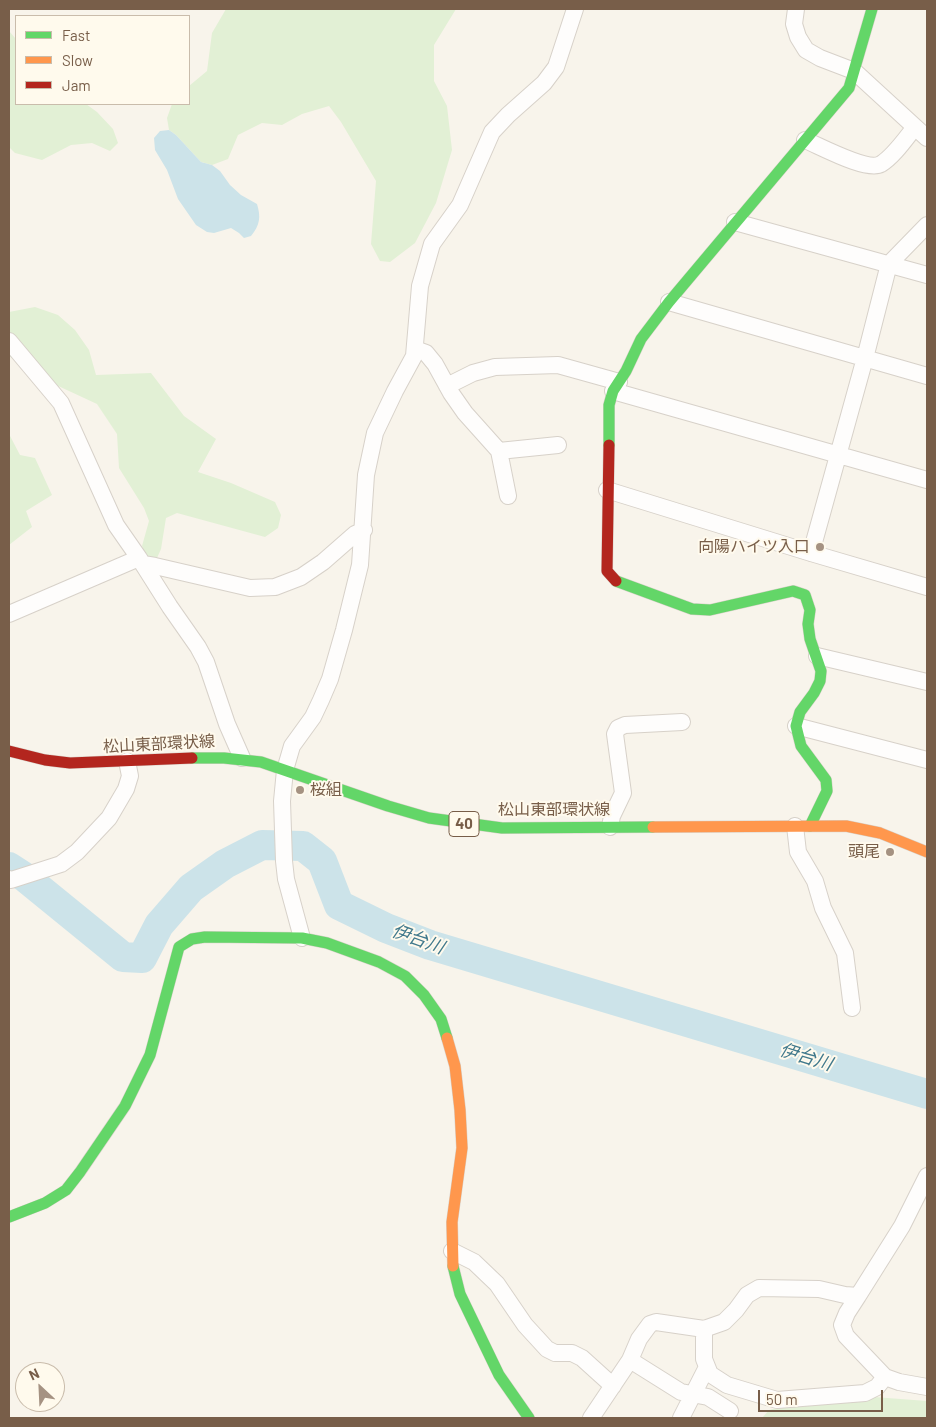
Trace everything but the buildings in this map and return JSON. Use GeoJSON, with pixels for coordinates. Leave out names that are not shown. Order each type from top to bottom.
{"type":"FeatureCollection","features":[{"type":"Feature","properties":{"kind":"street"},"geometry":{"type":"LineString","coordinates":[[302,938],[286,879],[284,861],[282,801],[285,770],[292,746],[313,717],[330,679],[360,565],[364,530],[366,474],[375,433],[414,356],[420,286],[432,244],[460,205],[492,132],[544,83],[556,67],[575,9]]}},
{"type":"Feature","properties":{"kind":"street"},"geometry":{"type":"LineString","coordinates":[[796,9],[794,24],[806,50],[820,58],[854,71],[921,132],[879,165],[870,166],[853,161],[805,140]]}},
{"type":"Feature","properties":{"kind":"street"},"geometry":{"type":"LineString","coordinates":[[852,1008],[845,953],[823,908],[815,882],[798,852],[803,826],[827,791],[826,780],[801,746],[796,726],[800,712],[820,681],[821,671],[810,639],[808,624],[810,610],[805,595],[793,591],[710,610],[692,609],[614,580],[606,572],[607,490],[609,405],[616,386],[641,339],[668,302],[850,88],[872,9]]}},
{"type":"Feature","properties":{"kind":"street"},"geometry":{"type":"LineString","coordinates":[[735,222],[927,275]]}},
{"type":"Feature","properties":{"kind":"street"},"geometry":{"type":"LineString","coordinates":[[810,553],[865,358],[889,264],[927,225]]}},
{"type":"Feature","properties":{"kind":"street"},"geometry":{"type":"LineString","coordinates":[[668,302],[927,376]]}},
{"type":"Feature","properties":{"kind":"street"},"geometry":{"type":"LineString","coordinates":[[9,341],[61,403],[116,525],[198,647],[206,662],[227,724],[242,758]]}},
{"type":"Feature","properties":{"kind":"street"},"geometry":{"type":"LineString","coordinates":[[415,349],[426,353],[465,413],[499,451],[508,496]]}},
{"type":"Feature","properties":{"kind":"street"},"geometry":{"type":"LineString","coordinates":[[447,386],[473,373],[495,367],[558,364],[616,386],[838,455],[927,480]]}},
{"type":"Feature","properties":{"kind":"street"},"geometry":{"type":"LineString","coordinates":[[499,451],[558,445]]}},
{"type":"Feature","properties":{"kind":"street"},"geometry":{"type":"LineString","coordinates":[[607,490],[927,587]]}},
{"type":"Feature","properties":{"kind":"street"},"geometry":{"type":"LineString","coordinates":[[9,614],[141,561],[250,588],[275,587],[301,577],[323,562],[355,534],[364,530]]}},
{"type":"Feature","properties":{"kind":"street"},"geometry":{"type":"LineString","coordinates":[[817,656],[927,682]]}},
{"type":"Feature","properties":{"kind":"street"},"geometry":{"type":"LineString","coordinates":[[610,827],[612,816],[623,793],[615,734],[618,728],[625,725],[682,722]]}},
{"type":"Feature","properties":{"kind":"street"},"geometry":{"type":"LineString","coordinates":[[796,726],[927,760]]}},
{"type":"Feature","properties":{"kind":"street","name":"松山東部環状線"},"geometry":{"type":"LineString","coordinates":[[9,751],[28,757],[58,762],[85,763],[215,756],[242,758],[261,762],[388,806],[429,818],[502,828],[846,826],[880,833],[927,852]]}},
{"type":"Feature","properties":{"kind":"street"},"geometry":{"type":"LineString","coordinates":[[10,880],[61,864],[77,852],[109,818],[126,789],[130,776],[127,761]]}},
{"type":"Feature","properties":{"kind":"street"},"geometry":{"type":"LineString","coordinates":[[9,1216],[45,1202],[66,1190],[125,1106],[150,1055],[179,947],[192,939],[206,937],[302,938],[327,942],[353,951],[405,976],[424,995],[440,1020],[455,1066],[462,1148],[452,1222],[452,1264],[460,1294],[499,1375],[528,1418]]}},
{"type":"Feature","properties":{"kind":"street"},"geometry":{"type":"LineString","coordinates":[[927,1176],[902,1226],[847,1313],[842,1325],[846,1336],[884,1377],[927,1387]]}},
{"type":"Feature","properties":{"kind":"street"},"geometry":{"type":"LineString","coordinates":[[452,1251],[474,1262],[497,1284],[525,1325],[547,1348],[556,1353],[572,1353],[582,1358],[613,1386]]}},
{"type":"Feature","properties":{"kind":"street"},"geometry":{"type":"LineString","coordinates":[[591,1418],[630,1360],[639,1339],[650,1324],[656,1322],[704,1329],[724,1322],[747,1295],[759,1288],[819,1289],[845,1296],[858,1296]]}},
{"type":"Feature","properties":{"kind":"street"},"geometry":{"type":"LineString","coordinates":[[704,1329],[704,1359],[710,1374],[727,1385],[777,1400],[865,1393],[877,1388],[884,1377]]}},
{"type":"Feature","properties":{"kind":"street"},"geometry":{"type":"LineString","coordinates":[[630,1360],[681,1392],[708,1397],[730,1410]]}},
{"type":"Feature","properties":{"kind":"street"},"geometry":{"type":"LineString","coordinates":[[681,1418],[707,1368]]}},
{"type":"Feature","properties":{"kind":"green space"},"geometry":{"type":"Polygon","coordinates":[[[226,9],[456,9],[434,45],[434,81],[447,106],[452,150],[436,203],[415,243],[390,262],[380,261],[371,244],[376,181],[341,122],[329,106],[302,114],[282,125],[262,123],[238,135],[228,159],[212,165],[201,162],[169,130],[167,118],[172,105],[190,105],[190,85],[207,71],[212,33],[226,9]]]}},
{"type":"Feature","properties":{"kind":"green space"},"geometry":{"type":"Polygon","coordinates":[[[9,31],[15,38],[15,105],[87,105],[113,129],[118,143],[110,151],[92,143],[71,145],[42,160],[15,153],[9,147],[9,31]]]}},
{"type":"Feature","properties":{"kind":"green space"},"geometry":{"type":"Polygon","coordinates":[[[35,307],[58,315],[75,330],[89,350],[96,375],[151,373],[184,416],[216,439],[198,472],[231,483],[275,502],[281,515],[278,528],[265,537],[177,513],[166,518],[161,549],[157,558],[147,559],[142,546],[149,521],[144,508],[119,468],[117,434],[97,404],[41,378],[9,356],[9,312],[35,307]]]}},
{"type":"Feature","properties":{"kind":"green space"},"geometry":{"type":"Polygon","coordinates":[[[9,434],[20,455],[35,458],[52,495],[26,511],[32,527],[9,545],[9,434]]]}},
{"type":"Feature","properties":{"kind":"green space"},"geometry":{"type":"Polygon","coordinates":[[[874,1397],[927,1401],[927,1418],[762,1418],[769,1410],[808,1401],[874,1397]]]}},
{"type":"Feature","properties":{"kind":"water"},"geometry":{"type":"Polygon","coordinates":[[[169,130],[201,162],[212,165],[220,171],[230,185],[241,195],[257,204],[259,221],[251,236],[244,238],[231,228],[214,233],[207,232],[196,225],[178,199],[167,170],[155,150],[154,138],[160,131],[169,130]]]}},
{"type":"Feature","properties":{"kind":"waterway","name":"伊台川"},"geometry":{"type":"LineString","coordinates":[[9,867],[26,878],[123,957],[142,958],[159,925],[191,888],[225,864],[262,845],[303,846],[322,861],[339,905],[386,928],[430,945],[927,1094]]}},
{"type":"Feature","properties":{"kind":"traffic: fast"},"geometry":{"type":"LineString","coordinates":[[609,445],[609,405],[613,391],[626,371],[641,339],[669,302],[849,88],[872,9]]}},
{"type":"Feature","properties":{"kind":"traffic: fast"},"geometry":{"type":"LineString","coordinates":[[616,581],[692,609],[710,610],[793,591],[805,595],[810,610],[808,624],[810,639],[821,671],[820,681],[800,712],[796,726],[801,746],[826,780],[827,791],[810,826]]}},
{"type":"Feature","properties":{"kind":"traffic: fast"},"geometry":{"type":"LineString","coordinates":[[192,758],[224,758],[261,762],[388,806],[429,818],[502,828],[653,827]]}},
{"type":"Feature","properties":{"kind":"traffic: fast"},"geometry":{"type":"LineString","coordinates":[[9,1217],[45,1203],[66,1190],[125,1106],[150,1055],[179,947],[192,939],[205,937],[302,938],[327,943],[379,962],[405,976],[424,995],[441,1019],[447,1038]]}},
{"type":"Feature","properties":{"kind":"traffic: fast"},"geometry":{"type":"LineString","coordinates":[[453,1266],[460,1294],[499,1375],[529,1418]]}},
{"type":"Feature","properties":{"kind":"traffic: slow"},"geometry":{"type":"LineString","coordinates":[[653,827],[846,826],[880,833],[927,852]]}},
{"type":"Feature","properties":{"kind":"traffic: slow"},"geometry":{"type":"LineString","coordinates":[[447,1038],[455,1066],[462,1148],[452,1222],[453,1266]]}},
{"type":"Feature","properties":{"kind":"traffic: jam"},"geometry":{"type":"LineString","coordinates":[[609,445],[607,571],[616,581]]}},
{"type":"Feature","properties":{"kind":"traffic: jam"},"geometry":{"type":"LineString","coordinates":[[9,751],[45,760],[70,763],[192,758]]}},
{"type":"Feature","properties":{"kind":"place","name":"向陽ハイツ入口"},"geometry":{"type":"Point","coordinates":[820,547]}},
{"type":"Feature","properties":{"kind":"place","name":"桜組"},"geometry":{"type":"Point","coordinates":[300,790]}},
{"type":"Feature","properties":{"kind":"place","name":"頭尾"},"geometry":{"type":"Point","coordinates":[890,852]}}]}
